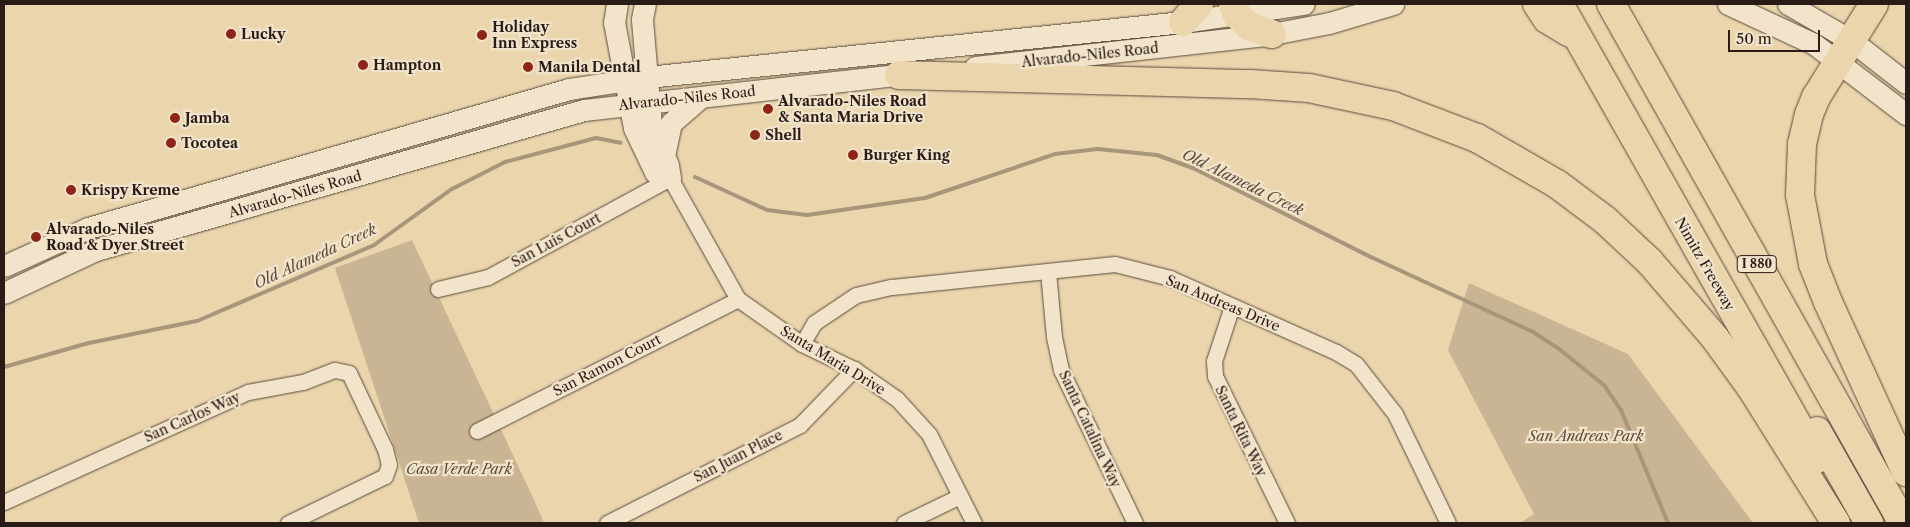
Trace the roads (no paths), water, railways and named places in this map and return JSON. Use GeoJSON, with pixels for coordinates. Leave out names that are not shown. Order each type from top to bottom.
{"type":"FeatureCollection","features":[{"type":"Feature","properties":{"kind":"highway"},"geometry":{"type":"LineString","coordinates":[[1537,4],[1547,19],[1579,38]]}},
{"type":"Feature","properties":{"kind":"highway","name":"Nimitz Freeway"},"geometry":{"type":"LineString","coordinates":[[1560,4],[1853,523]]}},
{"type":"Feature","properties":{"kind":"highway","name":"I 880"},"geometry":{"type":"LineString","coordinates":[[1611,4],[1904,523]]}},
{"type":"Feature","properties":{"kind":"highway"},"geometry":{"type":"LineString","coordinates":[[1874,4],[1816,97],[1805,129],[1799,176],[1802,218],[1813,264],[1828,302],[1906,472]]}},
{"type":"Feature","properties":{"kind":"highway"},"geometry":{"type":"LineString","coordinates":[[1235,9],[1250,27],[1272,34]]}},
{"type":"Feature","properties":{"kind":"highway"},"geometry":{"type":"LineString","coordinates":[[899,75],[1250,84],[1309,88],[1393,106],[1477,138],[1564,188],[1605,220],[1650,262],[1715,338],[1747,383],[1836,523]]}},
{"type":"Feature","properties":{"kind":"highway","name":"I 880"},"geometry":{"type":"LineString","coordinates":[[1600,76],[1625,92],[1870,523]]}},
{"type":"Feature","properties":{"kind":"main road","name":"Santa Maria Drive"},"geometry":{"type":"LineString","coordinates":[[617,4],[614,22],[625,80],[651,125],[664,156],[670,178]]}},
{"type":"Feature","properties":{"kind":"main road","name":"Santa Maria Drive"},"geometry":{"type":"LineString","coordinates":[[645,4],[642,19],[648,77],[639,103],[634,128],[656,172],[670,178]]}},
{"type":"Feature","properties":{"kind":"main road","name":"Alvarado-Niles Road"},"geometry":{"type":"LineString","coordinates":[[4,266],[88,228],[568,89],[648,77],[1191,13],[1304,4]]}},
{"type":"Feature","properties":{"kind":"main road","name":"Alvarado-Niles Road"},"geometry":{"type":"LineString","coordinates":[[4,293],[96,250],[366,175],[525,125],[584,110],[1272,34],[1329,23],[1393,4]]}},
{"type":"Feature","properties":{"kind":"main road"},"geometry":{"type":"LineString","coordinates":[[1728,4],[1783,28],[1846,51],[1906,83]]}},
{"type":"Feature","properties":{"kind":"main road"},"geometry":{"type":"LineString","coordinates":[[1788,4],[1846,51],[1906,114]]}},
{"type":"Feature","properties":{"kind":"main road"},"geometry":{"type":"LineString","coordinates":[[664,156],[671,122],[700,98]]}},
{"type":"Feature","properties":{"kind":"main road"},"geometry":{"type":"LineString","coordinates":[[4,256],[36,250]]}},
{"type":"Feature","properties":{"kind":"street","name":"San Luis Court"},"geometry":{"type":"LineString","coordinates":[[438,289],[488,277],[670,178]]}},
{"type":"Feature","properties":{"kind":"street","name":"Santa Maria Drive"},"geometry":{"type":"LineString","coordinates":[[670,178],[738,299],[802,344],[854,369],[897,398],[929,434],[974,523]]}},
{"type":"Feature","properties":{"kind":"street","name":"San Andreas Drive"},"geometry":{"type":"LineString","coordinates":[[802,344],[814,323],[856,295],[892,287],[1115,264],[1170,278],[1336,352],[1356,364],[1395,414],[1448,523]]}},
{"type":"Feature","properties":{"kind":"street","name":"Santa Catalina Way"},"geometry":{"type":"LineString","coordinates":[[1048,272],[1054,337],[1061,370],[1135,523]]}},
{"type":"Feature","properties":{"kind":"street","name":"San Ramon Court"},"geometry":{"type":"LineString","coordinates":[[477,431],[738,299]]}},
{"type":"Feature","properties":{"kind":"street","name":"Santa Rita Way"},"geometry":{"type":"LineString","coordinates":[[1232,306],[1214,362],[1215,376],[1287,523]]}},
{"type":"Feature","properties":{"kind":"street","name":"San Juan Place"},"geometry":{"type":"LineString","coordinates":[[607,523],[800,425],[854,369]]}},
{"type":"Feature","properties":{"kind":"street","name":"San Carlos Way"},"geometry":{"type":"LineString","coordinates":[[4,502],[248,392],[303,382],[335,370],[349,373],[386,449],[389,465],[385,476],[288,523]]}},
{"type":"Feature","properties":{"kind":"street"},"geometry":{"type":"LineString","coordinates":[[904,523],[960,496]]}},
{"type":"Feature","properties":{"kind":"waterway","name":"Old Alameda Creek"},"geometry":{"type":"LineString","coordinates":[[4,367],[89,343],[197,321],[374,245],[452,189],[505,162],[596,138],[621,143]]}},
{"type":"Feature","properties":{"kind":"waterway","name":"Old Alameda Creek"},"geometry":{"type":"LineString","coordinates":[[695,177],[767,210],[807,215],[925,198],[1055,154],[1098,149],[1157,155],[1193,168],[1371,257],[1533,332],[1559,349],[1604,385],[1621,410],[1668,523]]}},
{"type":"Feature","properties":{"kind":"place","name":"Lucky"},"geometry":{"type":"Point","coordinates":[231,34]}},
{"type":"Feature","properties":{"kind":"place","name":"Holiday Inn Express"},"geometry":{"type":"Point","coordinates":[482,35]}},
{"type":"Feature","properties":{"kind":"place","name":"Hampton"},"geometry":{"type":"Point","coordinates":[363,65]}},
{"type":"Feature","properties":{"kind":"place","name":"Manila Dental"},"geometry":{"type":"Point","coordinates":[528,67]}},
{"type":"Feature","properties":{"kind":"place","name":"Alvarado-Niles Road & Santa Maria Drive"},"geometry":{"type":"Point","coordinates":[768,109]}},
{"type":"Feature","properties":{"kind":"place","name":"Jamba"},"geometry":{"type":"Point","coordinates":[175,118]}},
{"type":"Feature","properties":{"kind":"place","name":"Shell"},"geometry":{"type":"Point","coordinates":[755,135]}},
{"type":"Feature","properties":{"kind":"place","name":"Tocotea"},"geometry":{"type":"Point","coordinates":[171,143]}},
{"type":"Feature","properties":{"kind":"place","name":"Burger King"},"geometry":{"type":"Point","coordinates":[853,155]}},
{"type":"Feature","properties":{"kind":"place","name":"Krispy Kreme"},"geometry":{"type":"Point","coordinates":[71,190]}},
{"type":"Feature","properties":{"kind":"place","name":"Alvarado-Niles Road & Dyer Street"},"geometry":{"type":"Point","coordinates":[36,237]}},
{"type":"Feature","properties":{"kind":"park label","name":"San Andreas Park"},"geometry":{"type":"Point","coordinates":[1586,436]}},
{"type":"Feature","properties":{"kind":"park label","name":"Casa Verde Park"},"geometry":{"type":"Point","coordinates":[459,469]}}]}
